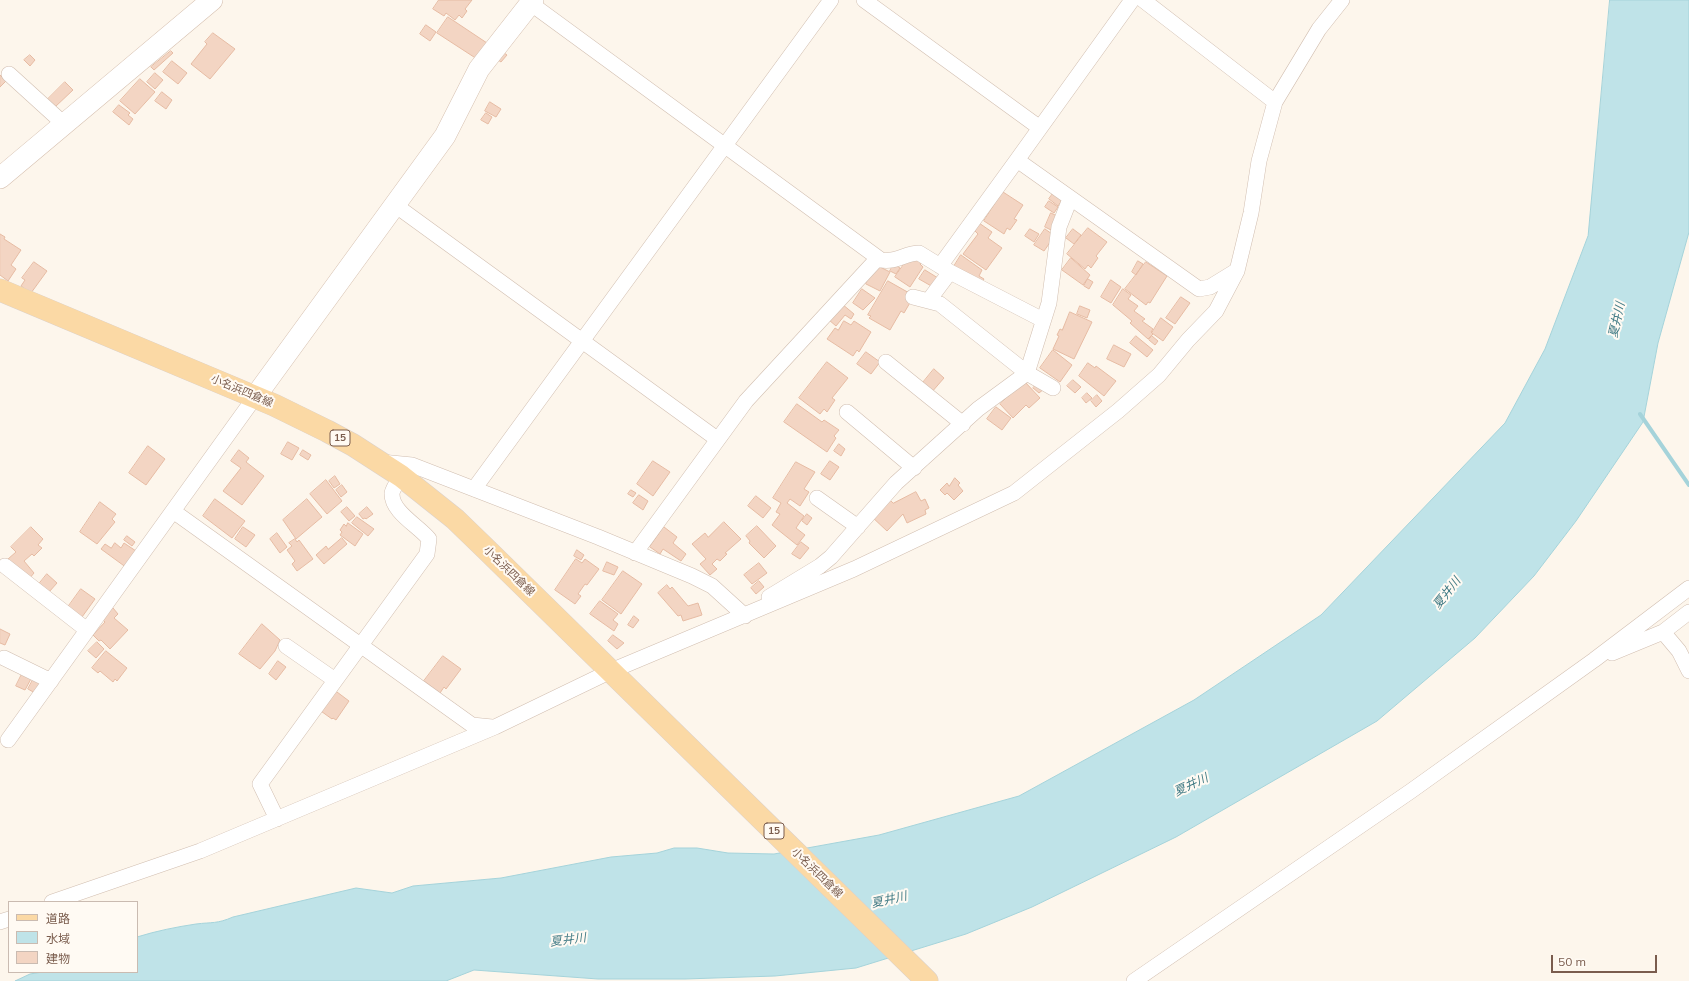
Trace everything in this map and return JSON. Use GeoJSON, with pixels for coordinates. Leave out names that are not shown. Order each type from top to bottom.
{"type":"FeatureCollection","features":[{"type":"Feature","properties":{"kind":"main road","name":"小名浜四倉線"},"geometry":{"type":"LineString","coordinates":[[0,290],[255,397],[327,431],[401,476],[455,519],[927,981]]}},
{"type":"Feature","properties":{"kind":"street"},"geometry":{"type":"LineString","coordinates":[[0,177],[212,0]]}},
{"type":"Feature","properties":{"kind":"street"},"geometry":{"type":"LineString","coordinates":[[474,489],[831,0]]}},
{"type":"Feature","properties":{"kind":"street"},"geometry":{"type":"LineString","coordinates":[[864,0],[1040,128]]}},
{"type":"Feature","properties":{"kind":"street"},"geometry":{"type":"LineString","coordinates":[[929,300],[945,269],[1016,160],[1132,0]]}},
{"type":"Feature","properties":{"kind":"street"},"geometry":{"type":"LineString","coordinates":[[1143,0],[1275,102]]}},
{"type":"Feature","properties":{"kind":"street"},"geometry":{"type":"LineString","coordinates":[[55,901],[200,851],[495,727],[615,676],[751,613],[854,569],[1014,494],[1118,412],[1159,375],[1188,340],[1216,311],[1237,271],[1251,213],[1259,161],[1275,102],[1318,29],[1342,0]]}},
{"type":"Feature","properties":{"kind":"street"},"geometry":{"type":"LineString","coordinates":[[8,740],[444,136],[479,69],[532,2],[878,258],[889,262],[913,253],[919,253],[945,269],[1043,320]]}},
{"type":"Feature","properties":{"kind":"street"},"geometry":{"type":"LineString","coordinates":[[9,74],[64,124]]}},
{"type":"Feature","properties":{"kind":"street"},"geometry":{"type":"LineString","coordinates":[[1016,160],[1199,289],[1210,287],[1237,271]]}},
{"type":"Feature","properties":{"kind":"street"},"geometry":{"type":"LineString","coordinates":[[751,613],[762,601],[820,566],[858,527],[896,483],[978,410],[1027,373],[1049,303],[1059,227],[1070,199]]}},
{"type":"Feature","properties":{"kind":"street"},"geometry":{"type":"LineString","coordinates":[[395,205],[717,439]]}},
{"type":"Feature","properties":{"kind":"street"},"geometry":{"type":"LineString","coordinates":[[635,553],[746,401],[878,258]]}},
{"type":"Feature","properties":{"kind":"street"},"geometry":{"type":"LineString","coordinates":[[913,297],[940,304],[1027,373],[1053,388]]}},
{"type":"Feature","properties":{"kind":"street"},"geometry":{"type":"LineString","coordinates":[[886,362],[963,424]]}},
{"type":"Feature","properties":{"kind":"street"},"geometry":{"type":"LineString","coordinates":[[846,412],[914,468]]}},
{"type":"Feature","properties":{"kind":"street"},"geometry":{"type":"LineString","coordinates":[[378,461],[412,465],[635,553],[712,586],[751,613]]}},
{"type":"Feature","properties":{"kind":"street"},"geometry":{"type":"LineString","coordinates":[[277,819],[260,784],[427,554],[429,539],[404,516],[394,504],[392,493],[401,476]]}},
{"type":"Feature","properties":{"kind":"street"},"geometry":{"type":"LineString","coordinates":[[817,498],[858,527]]}},
{"type":"Feature","properties":{"kind":"street"},"geometry":{"type":"LineString","coordinates":[[174,511],[472,725],[495,727]]}},
{"type":"Feature","properties":{"kind":"street"},"geometry":{"type":"LineString","coordinates":[[5,566],[87,630]]}},
{"type":"Feature","properties":{"kind":"street"},"geometry":{"type":"LineString","coordinates":[[1134,981],[1411,791],[1594,660],[1689,588]]}},
{"type":"Feature","properties":{"kind":"street"},"geometry":{"type":"LineString","coordinates":[[1594,660],[1663,632],[1689,612]]}},
{"type":"Feature","properties":{"kind":"street"},"geometry":{"type":"LineString","coordinates":[[1663,632],[1679,651],[1689,671]]}},
{"type":"Feature","properties":{"kind":"street"},"geometry":{"type":"LineString","coordinates":[[286,646],[335,680]]}},
{"type":"Feature","properties":{"kind":"street"},"geometry":{"type":"LineString","coordinates":[[4,658],[50,681]]}},
{"type":"Feature","properties":{"kind":"water","name":"夏井川"},"geometry":{"type":"Polygon","coordinates":[[[1610,0],[1689,0],[1689,232],[1658,343],[1643,422],[1576,521],[1534,576],[1475,638],[1377,721],[1176,837],[1032,907],[966,934],[856,968],[775,976],[685,979],[598,979],[474,970],[446,981],[15,981],[30,974],[36,973],[138,973],[138,937],[181,926],[218,922],[233,917],[356,888],[392,893],[413,886],[501,878],[611,857],[657,853],[674,848],[697,848],[728,853],[774,854],[879,835],[1019,796],[1194,700],[1321,615],[1505,423],[1545,349],[1588,236],[1610,0]]]}},
{"type":"Feature","properties":{"kind":"building"},"geometry":{"type":"Polygon","coordinates":[[[439,0],[472,0],[465,9],[467,11],[462,18],[459,15],[455,20],[446,13],[444,16],[433,9],[439,0]]]}},
{"type":"Feature","properties":{"kind":"building"},"geometry":{"type":"Polygon","coordinates":[[[448,17],[487,43],[477,59],[437,33],[448,17]]]}},
{"type":"Feature","properties":{"kind":"building"},"geometry":{"type":"Polygon","coordinates":[[[426,25],[436,32],[430,41],[420,34],[426,25]]]}},
{"type":"Feature","properties":{"kind":"building"},"geometry":{"type":"Polygon","coordinates":[[[213,33],[235,49],[210,79],[191,64],[207,44],[205,42],[213,33]]]}},
{"type":"Feature","properties":{"kind":"building"},"geometry":{"type":"Polygon","coordinates":[[[500,50],[507,55],[501,62],[495,58],[500,50]]]}},
{"type":"Feature","properties":{"kind":"building"},"geometry":{"type":"Polygon","coordinates":[[[171,51],[173,53],[154,70],[151,67],[171,51]]]}},
{"type":"Feature","properties":{"kind":"building"},"geometry":{"type":"Polygon","coordinates":[[[30,55],[35,60],[30,66],[24,60],[30,55]]]}},
{"type":"Feature","properties":{"kind":"building"},"geometry":{"type":"Polygon","coordinates":[[[172,61],[187,73],[178,84],[163,72],[172,61]]]}},
{"type":"Feature","properties":{"kind":"building"},"geometry":{"type":"Polygon","coordinates":[[[155,73],[163,80],[155,89],[147,82],[155,73]]]}},
{"type":"Feature","properties":{"kind":"building"},"geometry":{"type":"Polygon","coordinates":[[[0,75],[6,81],[0,87],[0,75]]]}},
{"type":"Feature","properties":{"kind":"building"},"geometry":{"type":"Polygon","coordinates":[[[140,79],[155,92],[135,114],[120,101],[140,79]]]}},
{"type":"Feature","properties":{"kind":"building"},"geometry":{"type":"Polygon","coordinates":[[[65,82],[73,90],[55,107],[47,100],[65,82]]]}},
{"type":"Feature","properties":{"kind":"building"},"geometry":{"type":"Polygon","coordinates":[[[162,92],[172,100],[166,109],[155,101],[162,92]]]}},
{"type":"Feature","properties":{"kind":"building"},"geometry":{"type":"Polygon","coordinates":[[[490,102],[501,109],[496,117],[485,111],[490,102]]]}},
{"type":"Feature","properties":{"kind":"building"},"geometry":{"type":"Polygon","coordinates":[[[119,105],[130,113],[128,115],[133,119],[129,125],[113,112],[119,105]]]}},
{"type":"Feature","properties":{"kind":"building"},"geometry":{"type":"Polygon","coordinates":[[[486,113],[492,117],[488,124],[481,120],[486,113]]]}},
{"type":"Feature","properties":{"kind":"building"},"geometry":{"type":"Polygon","coordinates":[[[1003,192],[1023,205],[1014,219],[1017,220],[1010,230],[1007,228],[1004,234],[984,221],[1003,192]]]}},
{"type":"Feature","properties":{"kind":"building"},"geometry":{"type":"Polygon","coordinates":[[[1054,192],[1063,199],[1058,206],[1049,199],[1054,192]]]}},
{"type":"Feature","properties":{"kind":"building"},"geometry":{"type":"Polygon","coordinates":[[[1049,201],[1058,207],[1054,213],[1045,207],[1049,201]]]}},
{"type":"Feature","properties":{"kind":"building"},"geometry":{"type":"Polygon","coordinates":[[[1051,213],[1057,216],[1051,230],[1045,227],[1051,213]]]}},
{"type":"Feature","properties":{"kind":"building"},"geometry":{"type":"Polygon","coordinates":[[[979,223],[992,232],[988,238],[1002,248],[986,270],[963,254],[978,234],[974,230],[979,223]]]}},
{"type":"Feature","properties":{"kind":"building"},"geometry":{"type":"Polygon","coordinates":[[[1088,228],[1107,242],[1096,256],[1098,258],[1091,268],[1088,265],[1085,269],[1067,254],[1088,228]]]}},
{"type":"Feature","properties":{"kind":"building"},"geometry":{"type":"Polygon","coordinates":[[[1030,229],[1039,234],[1034,242],[1025,236],[1030,229]]]}},
{"type":"Feature","properties":{"kind":"building"},"geometry":{"type":"Polygon","coordinates":[[[1045,229],[1052,234],[1051,241],[1044,251],[1034,245],[1045,229]]]}},
{"type":"Feature","properties":{"kind":"building"},"geometry":{"type":"Polygon","coordinates":[[[1073,229],[1081,235],[1074,244],[1066,238],[1073,229]]]}},
{"type":"Feature","properties":{"kind":"building"},"geometry":{"type":"Polygon","coordinates":[[[0,234],[5,237],[4,239],[21,250],[11,265],[16,269],[8,281],[0,275],[0,234]]]}},
{"type":"Feature","properties":{"kind":"building"},"geometry":{"type":"Polygon","coordinates":[[[961,255],[982,270],[979,276],[984,279],[980,285],[953,268],[961,255]]]}},
{"type":"Feature","properties":{"kind":"building"},"geometry":{"type":"Polygon","coordinates":[[[1071,258],[1090,275],[1083,285],[1062,270],[1071,258]]]}},
{"type":"Feature","properties":{"kind":"building"},"geometry":{"type":"Polygon","coordinates":[[[907,260],[923,260],[920,264],[923,267],[910,287],[895,277],[907,260]]]}},
{"type":"Feature","properties":{"kind":"building"},"geometry":{"type":"Polygon","coordinates":[[[1138,261],[1143,264],[1136,275],[1132,272],[1138,261]]]}},
{"type":"Feature","properties":{"kind":"building"},"geometry":{"type":"Polygon","coordinates":[[[34,262],[47,271],[31,293],[21,286],[25,280],[22,278],[34,262]]]}},
{"type":"Feature","properties":{"kind":"building"},"geometry":{"type":"Polygon","coordinates":[[[1146,262],[1167,276],[1150,303],[1148,302],[1146,305],[1125,289],[1146,262]]]}},
{"type":"Feature","properties":{"kind":"building"},"geometry":{"type":"Polygon","coordinates":[[[894,264],[900,268],[896,274],[890,271],[894,264]]]}},
{"type":"Feature","properties":{"kind":"building"},"geometry":{"type":"Polygon","coordinates":[[[876,265],[890,272],[880,291],[866,284],[876,265]]]}},
{"type":"Feature","properties":{"kind":"building"},"geometry":{"type":"Polygon","coordinates":[[[925,270],[938,278],[933,287],[919,279],[925,270]]]}},
{"type":"Feature","properties":{"kind":"building"},"geometry":{"type":"Polygon","coordinates":[[[1088,279],[1093,282],[1089,289],[1084,286],[1088,279]]]}},
{"type":"Feature","properties":{"kind":"building"},"geometry":{"type":"Polygon","coordinates":[[[1111,280],[1121,287],[1111,303],[1101,297],[1111,280]]]}},
{"type":"Feature","properties":{"kind":"building"},"geometry":{"type":"Polygon","coordinates":[[[888,281],[911,294],[911,301],[904,313],[901,311],[890,330],[869,318],[871,316],[868,315],[888,281]]]}},
{"type":"Feature","properties":{"kind":"building"},"geometry":{"type":"Polygon","coordinates":[[[862,289],[875,298],[863,310],[853,303],[862,289]]]}},
{"type":"Feature","properties":{"kind":"building"},"geometry":{"type":"Polygon","coordinates":[[[1123,289],[1131,295],[1128,299],[1138,306],[1134,311],[1145,319],[1142,321],[1153,329],[1151,332],[1153,334],[1148,339],[1130,323],[1132,321],[1113,305],[1123,289]]]}},
{"type":"Feature","properties":{"kind":"building"},"geometry":{"type":"Polygon","coordinates":[[[1181,297],[1190,303],[1175,324],[1166,318],[1181,297]]]}},
{"type":"Feature","properties":{"kind":"building"},"geometry":{"type":"Polygon","coordinates":[[[842,304],[854,314],[851,319],[845,315],[836,326],[829,320],[842,304]]]}},
{"type":"Feature","properties":{"kind":"building"},"geometry":{"type":"Polygon","coordinates":[[[1080,306],[1090,310],[1087,318],[1077,314],[1080,306]]]}},
{"type":"Feature","properties":{"kind":"building"},"geometry":{"type":"Polygon","coordinates":[[[1070,312],[1092,322],[1074,359],[1053,349],[1059,336],[1057,335],[1060,329],[1062,330],[1070,312]]]}},
{"type":"Feature","properties":{"kind":"building"},"geometry":{"type":"Polygon","coordinates":[[[1161,318],[1173,327],[1163,341],[1152,333],[1161,318]]]}},
{"type":"Feature","properties":{"kind":"building"},"geometry":{"type":"Polygon","coordinates":[[[844,321],[851,325],[854,321],[871,332],[859,352],[857,350],[853,356],[827,339],[835,328],[838,330],[844,321]]]}},
{"type":"Feature","properties":{"kind":"building"},"geometry":{"type":"Polygon","coordinates":[[[1136,336],[1153,350],[1147,357],[1130,343],[1136,336]]]}},
{"type":"Feature","properties":{"kind":"building"},"geometry":{"type":"Polygon","coordinates":[[[1152,336],[1158,341],[1155,345],[1149,340],[1152,336]]]}},
{"type":"Feature","properties":{"kind":"building"},"geometry":{"type":"Polygon","coordinates":[[[1114,345],[1131,354],[1124,367],[1107,359],[1114,345]]]}},
{"type":"Feature","properties":{"kind":"building"},"geometry":{"type":"Polygon","coordinates":[[[1053,350],[1072,365],[1060,382],[1040,368],[1053,350]]]}},
{"type":"Feature","properties":{"kind":"building"},"geometry":{"type":"Polygon","coordinates":[[[866,352],[880,362],[871,374],[857,364],[866,352]]]}},
{"type":"Feature","properties":{"kind":"building"},"geometry":{"type":"Polygon","coordinates":[[[827,362],[848,378],[832,398],[835,400],[827,412],[824,409],[820,414],[799,398],[827,362]]]}},
{"type":"Feature","properties":{"kind":"building"},"geometry":{"type":"Polygon","coordinates":[[[1088,363],[1095,368],[1096,366],[1116,381],[1104,396],[1079,376],[1088,363]]]}},
{"type":"Feature","properties":{"kind":"building"},"geometry":{"type":"Polygon","coordinates":[[[934,369],[944,378],[931,393],[921,385],[934,369]]]}},
{"type":"Feature","properties":{"kind":"building"},"geometry":{"type":"Polygon","coordinates":[[[1073,380],[1081,387],[1075,393],[1067,386],[1073,380]]]}},
{"type":"Feature","properties":{"kind":"building"},"geometry":{"type":"Polygon","coordinates":[[[1025,382],[1040,398],[1029,408],[1026,405],[1013,418],[1000,404],[1025,382]]]}},
{"type":"Feature","properties":{"kind":"building"},"geometry":{"type":"Polygon","coordinates":[[[1038,383],[1044,389],[1039,393],[1033,388],[1038,383]]]}},
{"type":"Feature","properties":{"kind":"building"},"geometry":{"type":"Polygon","coordinates":[[[1087,393],[1092,398],[1086,403],[1082,398],[1087,393]]]}},
{"type":"Feature","properties":{"kind":"building"},"geometry":{"type":"Polygon","coordinates":[[[1097,395],[1102,401],[1096,407],[1091,401],[1097,395]]]}},
{"type":"Feature","properties":{"kind":"building"},"geometry":{"type":"Polygon","coordinates":[[[797,404],[822,422],[824,420],[839,430],[834,436],[836,438],[827,452],[784,422],[797,404]]]}},
{"type":"Feature","properties":{"kind":"building"},"geometry":{"type":"Polygon","coordinates":[[[996,407],[1011,418],[1002,430],[987,419],[996,407]]]}},
{"type":"Feature","properties":{"kind":"building"},"geometry":{"type":"Polygon","coordinates":[[[288,442],[299,448],[292,460],[281,454],[288,442]]]}},
{"type":"Feature","properties":{"kind":"building"},"geometry":{"type":"Polygon","coordinates":[[[839,444],[845,449],[841,456],[834,451],[839,444]]]}},
{"type":"Feature","properties":{"kind":"building"},"geometry":{"type":"Polygon","coordinates":[[[148,446],[165,459],[146,485],[129,473],[148,446]]]}},
{"type":"Feature","properties":{"kind":"building"},"geometry":{"type":"Polygon","coordinates":[[[239,450],[249,458],[246,462],[264,476],[242,505],[223,491],[241,468],[231,461],[239,450]]]}},
{"type":"Feature","properties":{"kind":"building"},"geometry":{"type":"Polygon","coordinates":[[[303,450],[311,455],[308,460],[300,455],[303,450]]]}},
{"type":"Feature","properties":{"kind":"building"},"geometry":{"type":"Polygon","coordinates":[[[653,461],[670,472],[653,496],[637,484],[653,461]]]}},
{"type":"Feature","properties":{"kind":"building"},"geometry":{"type":"Polygon","coordinates":[[[830,461],[839,467],[830,480],[821,474],[830,461]]]}},
{"type":"Feature","properties":{"kind":"building"},"geometry":{"type":"Polygon","coordinates":[[[796,462],[815,472],[804,489],[809,492],[800,506],[790,499],[787,503],[804,516],[796,528],[805,535],[797,545],[772,525],[780,514],[776,512],[781,503],[773,498],[796,462]]]}},
{"type":"Feature","properties":{"kind":"building"},"geometry":{"type":"Polygon","coordinates":[[[335,476],[340,484],[334,488],[329,481],[335,476]]]}},
{"type":"Feature","properties":{"kind":"building"},"geometry":{"type":"Polygon","coordinates":[[[955,478],[960,483],[958,485],[963,491],[954,500],[947,493],[945,495],[940,490],[947,483],[949,486],[955,478]]]}},
{"type":"Feature","properties":{"kind":"building"},"geometry":{"type":"Polygon","coordinates":[[[326,480],[342,501],[327,514],[310,494],[326,480]]]}},
{"type":"Feature","properties":{"kind":"building"},"geometry":{"type":"Polygon","coordinates":[[[342,485],[347,492],[341,497],[336,490],[342,485]]]}},
{"type":"Feature","properties":{"kind":"building"},"geometry":{"type":"Polygon","coordinates":[[[631,490],[636,493],[633,497],[628,494],[631,490]]]}},
{"type":"Feature","properties":{"kind":"building"},"geometry":{"type":"Polygon","coordinates":[[[916,492],[921,501],[925,499],[929,508],[925,510],[926,514],[907,523],[903,514],[887,531],[871,516],[888,498],[893,503],[916,492]]]}},
{"type":"Feature","properties":{"kind":"building"},"geometry":{"type":"Polygon","coordinates":[[[639,495],[648,501],[643,510],[633,503],[639,495]]]}},
{"type":"Feature","properties":{"kind":"building"},"geometry":{"type":"Polygon","coordinates":[[[756,496],[771,508],[763,518],[748,506],[756,496]]]}},
{"type":"Feature","properties":{"kind":"building"},"geometry":{"type":"Polygon","coordinates":[[[215,499],[245,521],[232,538],[203,516],[215,499]]]}},
{"type":"Feature","properties":{"kind":"building"},"geometry":{"type":"Polygon","coordinates":[[[307,499],[322,517],[296,539],[283,520],[307,499]]]}},
{"type":"Feature","properties":{"kind":"building"},"geometry":{"type":"Polygon","coordinates":[[[100,502],[116,514],[112,519],[115,522],[97,544],[80,532],[100,502]]]}},
{"type":"Feature","properties":{"kind":"building"},"geometry":{"type":"Polygon","coordinates":[[[347,507],[355,516],[349,521],[341,512],[347,507]]]}},
{"type":"Feature","properties":{"kind":"building"},"geometry":{"type":"Polygon","coordinates":[[[367,507],[373,514],[366,519],[363,519],[359,514],[367,507]]]}},
{"type":"Feature","properties":{"kind":"building"},"geometry":{"type":"Polygon","coordinates":[[[807,514],[812,518],[807,525],[802,521],[807,514]]]}},
{"type":"Feature","properties":{"kind":"building"},"geometry":{"type":"Polygon","coordinates":[[[357,517],[374,529],[368,536],[352,523],[357,517]]]}},
{"type":"Feature","properties":{"kind":"building"},"geometry":{"type":"Polygon","coordinates":[[[724,522],[741,539],[725,553],[727,554],[720,561],[717,559],[712,564],[717,569],[710,575],[700,564],[706,559],[692,544],[705,533],[708,537],[724,522]]]}},
{"type":"Feature","properties":{"kind":"building"},"geometry":{"type":"Polygon","coordinates":[[[348,523],[363,534],[355,546],[340,535],[342,532],[340,530],[344,524],[346,526],[348,523]]]}},
{"type":"Feature","properties":{"kind":"building"},"geometry":{"type":"Polygon","coordinates":[[[757,526],[776,546],[764,558],[749,543],[750,541],[746,536],[757,526]]]}},
{"type":"Feature","properties":{"kind":"building"},"geometry":{"type":"Polygon","coordinates":[[[31,527],[43,539],[38,545],[42,548],[34,556],[32,554],[24,561],[34,573],[29,579],[8,559],[16,552],[11,547],[31,527]]]}},
{"type":"Feature","properties":{"kind":"building"},"geometry":{"type":"Polygon","coordinates":[[[243,527],[255,535],[246,547],[235,539],[243,527]]]}},
{"type":"Feature","properties":{"kind":"building"},"geometry":{"type":"Polygon","coordinates":[[[664,527],[677,537],[673,543],[686,554],[681,561],[663,549],[660,554],[650,547],[664,527]]]}},
{"type":"Feature","properties":{"kind":"building"},"geometry":{"type":"Polygon","coordinates":[[[277,533],[287,547],[280,553],[270,539],[277,533]]]}},
{"type":"Feature","properties":{"kind":"building"},"geometry":{"type":"Polygon","coordinates":[[[127,536],[135,542],[132,546],[124,540],[127,536]]]}},
{"type":"Feature","properties":{"kind":"building"},"geometry":{"type":"Polygon","coordinates":[[[342,538],[347,544],[324,564],[316,555],[326,546],[328,549],[342,538]]]}},
{"type":"Feature","properties":{"kind":"building"},"geometry":{"type":"Polygon","coordinates":[[[295,539],[297,542],[299,540],[313,559],[297,571],[292,564],[295,561],[287,550],[292,546],[289,543],[295,539]]]}},
{"type":"Feature","properties":{"kind":"building"},"geometry":{"type":"Polygon","coordinates":[[[801,542],[809,548],[800,559],[792,554],[801,542]]]}},
{"type":"Feature","properties":{"kind":"building"},"geometry":{"type":"Polygon","coordinates":[[[115,543],[121,548],[124,543],[136,551],[127,568],[101,549],[105,544],[111,548],[115,543]]]}},
{"type":"Feature","properties":{"kind":"building"},"geometry":{"type":"Polygon","coordinates":[[[577,550],[584,555],[581,560],[574,556],[577,550]]]}},
{"type":"Feature","properties":{"kind":"building"},"geometry":{"type":"Polygon","coordinates":[[[576,559],[582,563],[585,559],[599,569],[578,594],[581,596],[575,604],[555,590],[576,559]]]}},
{"type":"Feature","properties":{"kind":"building"},"geometry":{"type":"Polygon","coordinates":[[[607,562],[618,567],[614,575],[603,571],[607,562]]]}},
{"type":"Feature","properties":{"kind":"building"},"geometry":{"type":"Polygon","coordinates":[[[759,563],[767,573],[752,584],[744,575],[759,563]]]}},
{"type":"Feature","properties":{"kind":"building"},"geometry":{"type":"Polygon","coordinates":[[[623,571],[642,584],[621,614],[602,600],[623,571]]]}},
{"type":"Feature","properties":{"kind":"building"},"geometry":{"type":"Polygon","coordinates":[[[47,574],[57,583],[49,592],[39,584],[47,574]]]}},
{"type":"Feature","properties":{"kind":"building"},"geometry":{"type":"Polygon","coordinates":[[[759,581],[764,587],[756,594],[751,588],[759,581]]]}},
{"type":"Feature","properties":{"kind":"building"},"geometry":{"type":"Polygon","coordinates":[[[667,585],[670,589],[672,587],[688,606],[698,603],[702,615],[683,621],[681,615],[678,616],[658,593],[667,585]]]}},
{"type":"Feature","properties":{"kind":"building"},"geometry":{"type":"Polygon","coordinates":[[[81,589],[95,599],[82,617],[68,607],[81,589]]]}},
{"type":"Feature","properties":{"kind":"building"},"geometry":{"type":"Polygon","coordinates":[[[600,601],[618,614],[613,620],[618,624],[614,631],[590,614],[600,601]]]}},
{"type":"Feature","properties":{"kind":"building"},"geometry":{"type":"Polygon","coordinates":[[[113,608],[118,614],[114,618],[128,630],[110,649],[101,640],[99,641],[93,635],[105,622],[102,619],[113,608]]]}},
{"type":"Feature","properties":{"kind":"building"},"geometry":{"type":"Polygon","coordinates":[[[634,616],[639,620],[633,628],[628,625],[634,616]]]}},
{"type":"Feature","properties":{"kind":"building"},"geometry":{"type":"Polygon","coordinates":[[[262,624],[280,640],[275,651],[260,669],[239,654],[262,624]]]}},
{"type":"Feature","properties":{"kind":"building"},"geometry":{"type":"Polygon","coordinates":[[[0,629],[10,634],[5,645],[0,643],[0,629]]]}},
{"type":"Feature","properties":{"kind":"building"},"geometry":{"type":"Polygon","coordinates":[[[613,635],[624,643],[617,649],[608,641],[613,635]]]}},
{"type":"Feature","properties":{"kind":"building"},"geometry":{"type":"Polygon","coordinates":[[[97,642],[104,649],[96,658],[88,651],[97,642]]]}},
{"type":"Feature","properties":{"kind":"building"},"geometry":{"type":"Polygon","coordinates":[[[106,651],[127,668],[117,681],[115,679],[113,682],[100,671],[98,673],[92,668],[106,651]]]}},
{"type":"Feature","properties":{"kind":"building"},"geometry":{"type":"Polygon","coordinates":[[[443,656],[461,669],[446,689],[444,687],[440,693],[424,681],[443,656]]]}},
{"type":"Feature","properties":{"kind":"building"},"geometry":{"type":"Polygon","coordinates":[[[278,661],[286,667],[276,680],[269,674],[278,661]]]}},
{"type":"Feature","properties":{"kind":"building"},"geometry":{"type":"Polygon","coordinates":[[[23,672],[32,677],[25,690],[16,686],[23,672]]]}},
{"type":"Feature","properties":{"kind":"building"},"geometry":{"type":"Polygon","coordinates":[[[34,678],[41,682],[35,693],[28,689],[34,678]]]}},
{"type":"Feature","properties":{"kind":"building"},"geometry":{"type":"Polygon","coordinates":[[[333,689],[349,701],[336,720],[333,718],[332,719],[318,709],[333,689]]]}},
{"type":"Feature","properties":{"kind":"waterway"},"geometry":{"type":"LineString","coordinates":[[1640,414],[1689,485]]}}]}
